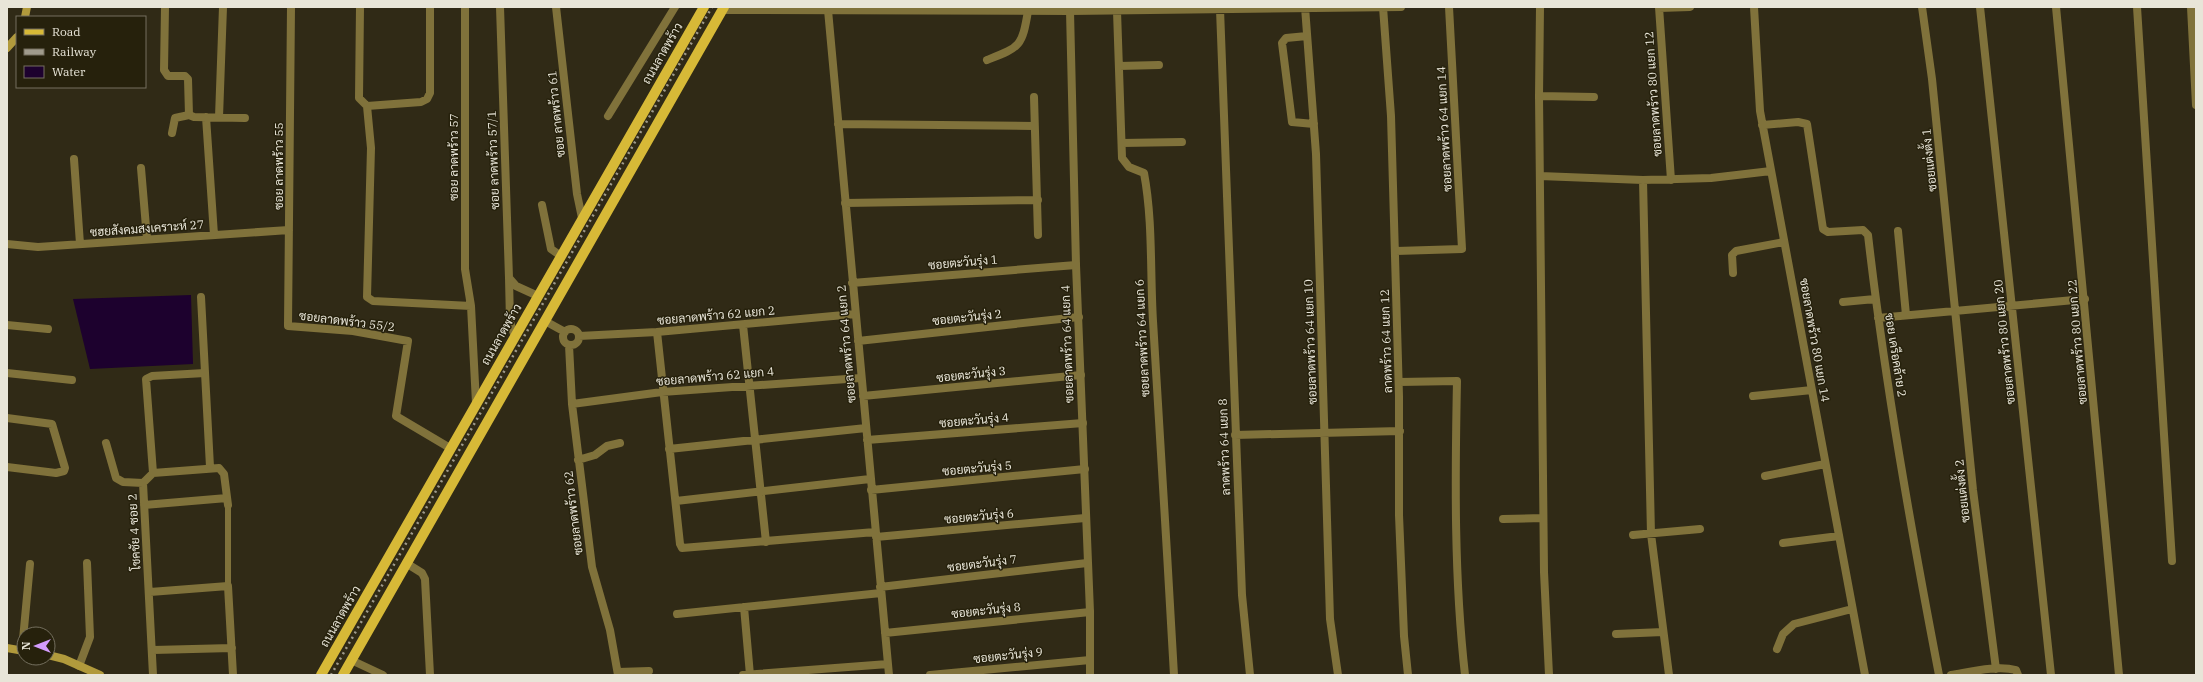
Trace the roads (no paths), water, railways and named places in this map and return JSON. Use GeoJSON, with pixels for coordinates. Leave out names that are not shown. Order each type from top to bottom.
{"type":"FeatureCollection","features":[{"type":"Feature","properties":{"kind":"main road","name":"ถนนลาดพร้าว"},"geometry":{"type":"LineString","coordinates":[[321,675],[704,7]]}},
{"type":"Feature","properties":{"kind":"main road"},"geometry":{"type":"LineString","coordinates":[[343,675],[545,321],[721,8]]}},
{"type":"Feature","properties":{"kind":"main road"},"geometry":{"type":"LineString","coordinates":[[7,48],[16,38]]}},
{"type":"Feature","properties":{"kind":"main road"},"geometry":{"type":"LineString","coordinates":[[450,448],[466,459]]}},
{"type":"Feature","properties":{"kind":"main road"},"geometry":{"type":"LineString","coordinates":[[56,657],[100,675]]}},
{"type":"Feature","properties":{"kind":"street"},"geometry":{"type":"LineString","coordinates":[[165,7],[164,70],[168,76],[185,76],[188,79],[189,115]]}},
{"type":"Feature","properties":{"kind":"street"},"geometry":{"type":"LineString","coordinates":[[219,117],[223,7]]}},
{"type":"Feature","properties":{"kind":"street","name":"ซอย ลาดพร้าว 55"},"geometry":{"type":"LineString","coordinates":[[288,326],[291,7]]}},
{"type":"Feature","properties":{"kind":"street"},"geometry":{"type":"LineString","coordinates":[[360,7],[359,98],[367,106],[371,148],[367,297],[374,301],[471,306]]}},
{"type":"Feature","properties":{"kind":"street"},"geometry":{"type":"LineString","coordinates":[[367,106],[422,102],[427,99],[430,93],[430,7]]}},
{"type":"Feature","properties":{"kind":"street","name":"ซอย ลาดพร้าว 57"},"geometry":{"type":"LineString","coordinates":[[465,7],[465,269],[471,306],[476,403]]}},
{"type":"Feature","properties":{"kind":"street","name":"ซอย ลาดพร้าว 57/1"},"geometry":{"type":"LineString","coordinates":[[500,7],[510,322],[515,337]]}},
{"type":"Feature","properties":{"kind":"street","name":"ซอย ลาดพร้าว 61"},"geometry":{"type":"LineString","coordinates":[[556,7],[577,194],[582,218]]}},
{"type":"Feature","properties":{"kind":"street"},"geometry":{"type":"LineString","coordinates":[[608,116],[675,7]]}},
{"type":"Feature","properties":{"kind":"street","name":"ลาดพร้าว 64 แยก 12"},"geometry":{"type":"LineString","coordinates":[[1383,7],[1391,116],[1400,431],[1399,515],[1404,636],[1408,675]]}},
{"type":"Feature","properties":{"kind":"street"},"geometry":{"type":"LineString","coordinates":[[721,8],[828,10],[952,9],[1070,12],[1090,9],[1117,12],[1146,9],[1401,7]]}},
{"type":"Feature","properties":{"kind":"street","name":"ซอยลาดพร้าว 64 แยก 14"},"geometry":{"type":"LineString","coordinates":[[1396,251],[1462,249],[1450,7]]}},
{"type":"Feature","properties":{"kind":"street"},"geometry":{"type":"LineString","coordinates":[[1540,7],[1539,96],[1543,518],[1549,675]]}},
{"type":"Feature","properties":{"kind":"street"},"geometry":{"type":"LineString","coordinates":[[1659,8],[1690,7]]}},
{"type":"Feature","properties":{"kind":"street","name":"ซอยลาดพร้าว 80 แยก 14"},"geometry":{"type":"LineString","coordinates":[[1754,7],[1762,125],[1865,675]]}},
{"type":"Feature","properties":{"kind":"street","name":"ซอยแต่งตั้ง 1"},"geometry":{"type":"LineString","coordinates":[[1922,7],[1932,79],[1956,310]]}},
{"type":"Feature","properties":{"kind":"street","name":"ซอยลาดพร้าว 80 แยก 20"},"geometry":{"type":"LineString","coordinates":[[1980,7],[2051,675]]}},
{"type":"Feature","properties":{"kind":"street","name":"ซอยลาดพร้าว 80 แยก 22"},"geometry":{"type":"LineString","coordinates":[[2056,7],[2085,299],[2119,675]]}},
{"type":"Feature","properties":{"kind":"street"},"geometry":{"type":"LineString","coordinates":[[2137,7],[2172,561]]}},
{"type":"Feature","properties":{"kind":"street"},"geometry":{"type":"LineString","coordinates":[[2191,7],[2196,105]]}},
{"type":"Feature","properties":{"kind":"street","name":"ซอยลาดพร้าว 64 แยก 10"},"geometry":{"type":"LineString","coordinates":[[1305,8],[1314,124],[1330,619],[1338,675]]}},
{"type":"Feature","properties":{"kind":"street","name":"ซอยลาดพร้าว 80 แยก 12"},"geometry":{"type":"LineString","coordinates":[[1659,8],[1671,180]]}},
{"type":"Feature","properties":{"kind":"street","name":"ลาดพร้าว 64 แยก 8"},"geometry":{"type":"LineString","coordinates":[[1220,9],[1242,595],[1250,675]]}},
{"type":"Feature","properties":{"kind":"street","name":"ซอยลาดพร้าว 64 แยก 2"},"geometry":{"type":"LineString","coordinates":[[828,10],[889,675]]}},
{"type":"Feature","properties":{"kind":"street"},"geometry":{"type":"LineString","coordinates":[[987,60],[1017,46],[1024,38],[1025,10]]}},
{"type":"Feature","properties":{"kind":"street","name":"ซอยลาดพร้าว 64 แยก 4"},"geometry":{"type":"LineString","coordinates":[[1070,12],[1076,265],[1085,470],[1085,518],[1090,612],[1090,675]]}},
{"type":"Feature","properties":{"kind":"street","name":"ซอยลาดพร้าว 64 แยก 6"},"geometry":{"type":"LineString","coordinates":[[1117,12],[1122,158],[1129,167],[1144,173],[1146,185],[1174,675]]}},
{"type":"Feature","properties":{"kind":"street"},"geometry":{"type":"LineString","coordinates":[[1307,36],[1286,38],[1282,43],[1292,122],[1314,124]]}},
{"type":"Feature","properties":{"kind":"street"},"geometry":{"type":"LineString","coordinates":[[1119,66],[1159,66]]}},
{"type":"Feature","properties":{"kind":"street"},"geometry":{"type":"LineString","coordinates":[[1539,96],[1594,97]]}},
{"type":"Feature","properties":{"kind":"street"},"geometry":{"type":"LineString","coordinates":[[1034,97],[1038,235]]}},
{"type":"Feature","properties":{"kind":"street"},"geometry":{"type":"LineString","coordinates":[[172,133],[175,118],[189,115],[194,117],[245,118]]}},
{"type":"Feature","properties":{"kind":"street"},"geometry":{"type":"LineString","coordinates":[[206,117],[214,235]]}},
{"type":"Feature","properties":{"kind":"street","name":"ซอย เครือคล้าย 2"},"geometry":{"type":"LineString","coordinates":[[1762,125],[1798,122],[1807,124],[1823,229],[1828,232],[1866,231],[1868,235],[1878,318],[1913,540],[1939,675]]}},
{"type":"Feature","properties":{"kind":"street"},"geometry":{"type":"LineString","coordinates":[[838,124],[1034,126]]}},
{"type":"Feature","properties":{"kind":"street"},"geometry":{"type":"LineString","coordinates":[[1122,143],[1182,142]]}},
{"type":"Feature","properties":{"kind":"street"},"geometry":{"type":"LineString","coordinates":[[74,159],[80,244]]}},
{"type":"Feature","properties":{"kind":"street"},"geometry":{"type":"LineString","coordinates":[[141,168],[147,239]]}},
{"type":"Feature","properties":{"kind":"street"},"geometry":{"type":"LineString","coordinates":[[1540,176],[1671,180],[1711,178],[1771,171]]}},
{"type":"Feature","properties":{"kind":"street"},"geometry":{"type":"LineString","coordinates":[[1643,180],[1651,534],[1669,675]]}},
{"type":"Feature","properties":{"kind":"street"},"geometry":{"type":"LineString","coordinates":[[845,203],[1038,200]]}},
{"type":"Feature","properties":{"kind":"street"},"geometry":{"type":"LineString","coordinates":[[542,205],[551,249],[561,256]]}},
{"type":"Feature","properties":{"kind":"street","name":"ซฮยสังคมสงเคราะห์ 27"},"geometry":{"type":"LineString","coordinates":[[7,244],[38,247],[289,230]]}},
{"type":"Feature","properties":{"kind":"street"},"geometry":{"type":"LineString","coordinates":[[1898,231],[1906,315]]}},
{"type":"Feature","properties":{"kind":"street"},"geometry":{"type":"LineString","coordinates":[[1733,273],[1732,258],[1736,252],[1784,242]]}},
{"type":"Feature","properties":{"kind":"street","name":"ซอยตะวันรุ่ง 1"},"geometry":{"type":"LineString","coordinates":[[852,284],[1076,265]]}},
{"type":"Feature","properties":{"kind":"street"},"geometry":{"type":"LineString","coordinates":[[509,278],[516,286],[538,296]]}},
{"type":"Feature","properties":{"kind":"street"},"geometry":{"type":"LineString","coordinates":[[201,297],[210,467]]}},
{"type":"Feature","properties":{"kind":"street"},"geometry":{"type":"LineString","coordinates":[[1843,302],[1876,299]]}},
{"type":"Feature","properties":{"kind":"street"},"geometry":{"type":"LineString","coordinates":[[1878,318],[2012,304],[2085,299]]}},
{"type":"Feature","properties":{"kind":"street","name":"ซอยแต่งตั้ง 2"},"geometry":{"type":"LineString","coordinates":[[1956,310],[1973,490],[1996,669]]}},
{"type":"Feature","properties":{"kind":"street","name":"ซอยลาดพร้าว 62 แยก 2"},"geometry":{"type":"LineString","coordinates":[[579,336],[657,332],[855,314]]}},
{"type":"Feature","properties":{"kind":"street","name":"ซอยตะวันรุ่ง 2"},"geometry":{"type":"LineString","coordinates":[[858,341],[1079,318]]}},
{"type":"Feature","properties":{"kind":"street"},"geometry":{"type":"LineString","coordinates":[[545,321],[565,332],[574,330],[579,336],[576,343],[569,345]]}},
{"type":"Feature","properties":{"kind":"street"},"geometry":{"type":"LineString","coordinates":[[7,325],[48,329]]}},
{"type":"Feature","properties":{"kind":"street"},"geometry":{"type":"LineString","coordinates":[[743,325],[766,542]]}},
{"type":"Feature","properties":{"kind":"street","name":"ซอยลาดพร้าว 55/2"},"geometry":{"type":"LineString","coordinates":[[288,326],[353,331],[408,341],[396,416],[450,448]]}},
{"type":"Feature","properties":{"kind":"street","name":"ซอยลาดพร้าว 62"},"geometry":{"type":"LineString","coordinates":[[565,332],[564,340],[569,345],[572,404],[592,567],[610,630],[618,674]]}},
{"type":"Feature","properties":{"kind":"street"},"geometry":{"type":"LineString","coordinates":[[657,332],[662,392],[676,501],[870,479]]}},
{"type":"Feature","properties":{"kind":"street"},"geometry":{"type":"LineString","coordinates":[[7,373],[72,380]]}},
{"type":"Feature","properties":{"kind":"street"},"geometry":{"type":"LineString","coordinates":[[205,373],[152,376],[146,379],[153,473],[210,467],[219,468],[221,470],[228,501],[228,586],[233,675]]}},
{"type":"Feature","properties":{"kind":"street","name":"ซอยตะวันรุ่ง 3"},"geometry":{"type":"LineString","coordinates":[[863,396],[1081,375]]}},
{"type":"Feature","properties":{"kind":"street","name":"ซอยลาดพร้าว 62 แยก 4"},"geometry":{"type":"LineString","coordinates":[[572,404],[662,392],[750,384],[861,378]]}},
{"type":"Feature","properties":{"kind":"street"},"geometry":{"type":"LineString","coordinates":[[1399,382],[1457,381],[1455,473],[1459,618],[1465,675]]}},
{"type":"Feature","properties":{"kind":"street"},"geometry":{"type":"LineString","coordinates":[[1753,396],[1812,390]]}},
{"type":"Feature","properties":{"kind":"street"},"geometry":{"type":"LineString","coordinates":[[7,418],[52,424],[65,465],[64,471],[56,473],[7,467]]}},
{"type":"Feature","properties":{"kind":"street","name":"ซอยตะวันรุ่ง 4"},"geometry":{"type":"LineString","coordinates":[[867,440],[1082,422]]}},
{"type":"Feature","properties":{"kind":"street"},"geometry":{"type":"LineString","coordinates":[[669,449],[866,428]]}},
{"type":"Feature","properties":{"kind":"street"},"geometry":{"type":"LineString","coordinates":[[1236,435],[1400,431]]}},
{"type":"Feature","properties":{"kind":"street"},"geometry":{"type":"LineString","coordinates":[[106,443],[116,478],[122,482],[143,482]]}},
{"type":"Feature","properties":{"kind":"street"},"geometry":{"type":"LineString","coordinates":[[578,460],[596,455],[607,446],[620,444]]}},
{"type":"Feature","properties":{"kind":"street"},"geometry":{"type":"LineString","coordinates":[[1765,476],[1825,464]]}},
{"type":"Feature","properties":{"kind":"street","name":"ซอยตะวันรุ่ง 5"},"geometry":{"type":"LineString","coordinates":[[872,490],[1085,470]]}},
{"type":"Feature","properties":{"kind":"street","name":"โชคชัย 4 ซอย 2"},"geometry":{"type":"LineString","coordinates":[[153,473],[143,482],[150,592],[153,675]]}},
{"type":"Feature","properties":{"kind":"street"},"geometry":{"type":"LineString","coordinates":[[144,504],[228,501]]}},
{"type":"Feature","properties":{"kind":"street","name":"ซอยตะวันรุ่ง 6"},"geometry":{"type":"LineString","coordinates":[[676,501],[680,544],[682,548],[876,535],[1085,518]]}},
{"type":"Feature","properties":{"kind":"street"},"geometry":{"type":"LineString","coordinates":[[1503,519],[1543,518]]}},
{"type":"Feature","properties":{"kind":"street"},"geometry":{"type":"LineString","coordinates":[[1633,536],[1700,530]]}},
{"type":"Feature","properties":{"kind":"street"},"geometry":{"type":"LineString","coordinates":[[1783,543],[1839,536]]}},
{"type":"Feature","properties":{"kind":"street"},"geometry":{"type":"LineString","coordinates":[[79,666],[90,637],[87,563]]}},
{"type":"Feature","properties":{"kind":"street"},"geometry":{"type":"LineString","coordinates":[[406,563],[422,573],[425,579],[430,675]]}},
{"type":"Feature","properties":{"kind":"street","name":"ซอยตะวันรุ่ง 7"},"geometry":{"type":"LineString","coordinates":[[677,614],[881,590],[1087,563]]}},
{"type":"Feature","properties":{"kind":"street"},"geometry":{"type":"LineString","coordinates":[[25,626],[30,564]]}},
{"type":"Feature","properties":{"kind":"street"},"geometry":{"type":"LineString","coordinates":[[150,592],[228,586]]}},
{"type":"Feature","properties":{"kind":"street"},"geometry":{"type":"LineString","coordinates":[[744,607],[748,675],[888,664]]}},
{"type":"Feature","properties":{"kind":"street"},"geometry":{"type":"LineString","coordinates":[[1777,649],[1783,634],[1794,624],[1852,609]]}},
{"type":"Feature","properties":{"kind":"street","name":"ซอยตะวันรุ่ง 8"},"geometry":{"type":"LineString","coordinates":[[885,633],[1090,612]]}},
{"type":"Feature","properties":{"kind":"street"},"geometry":{"type":"LineString","coordinates":[[1616,634],[1663,632]]}},
{"type":"Feature","properties":{"kind":"street"},"geometry":{"type":"LineString","coordinates":[[152,650],[232,648]]}},
{"type":"Feature","properties":{"kind":"street"},"geometry":{"type":"LineString","coordinates":[[351,660],[383,675]]}},
{"type":"Feature","properties":{"kind":"street","name":"ซอยตะวันรุ่ง 9"},"geometry":{"type":"LineString","coordinates":[[930,675],[1090,660]]}},
{"type":"Feature","properties":{"kind":"street"},"geometry":{"type":"LineString","coordinates":[[1950,675],[1996,669],[2016,670],[2018,675]]}},
{"type":"Feature","properties":{"kind":"street"},"geometry":{"type":"LineString","coordinates":[[618,674],[649,671]]}},
{"type":"Feature","properties":{"kind":"water"},"geometry":{"type":"Polygon","coordinates":[[[191,295],[193,364],[90,369],[73,299],[191,295]]]}},
{"type":"Feature","properties":{"kind":"railway"},"geometry":{"type":"LineString","coordinates":[[331,675],[712,7]]}}]}
